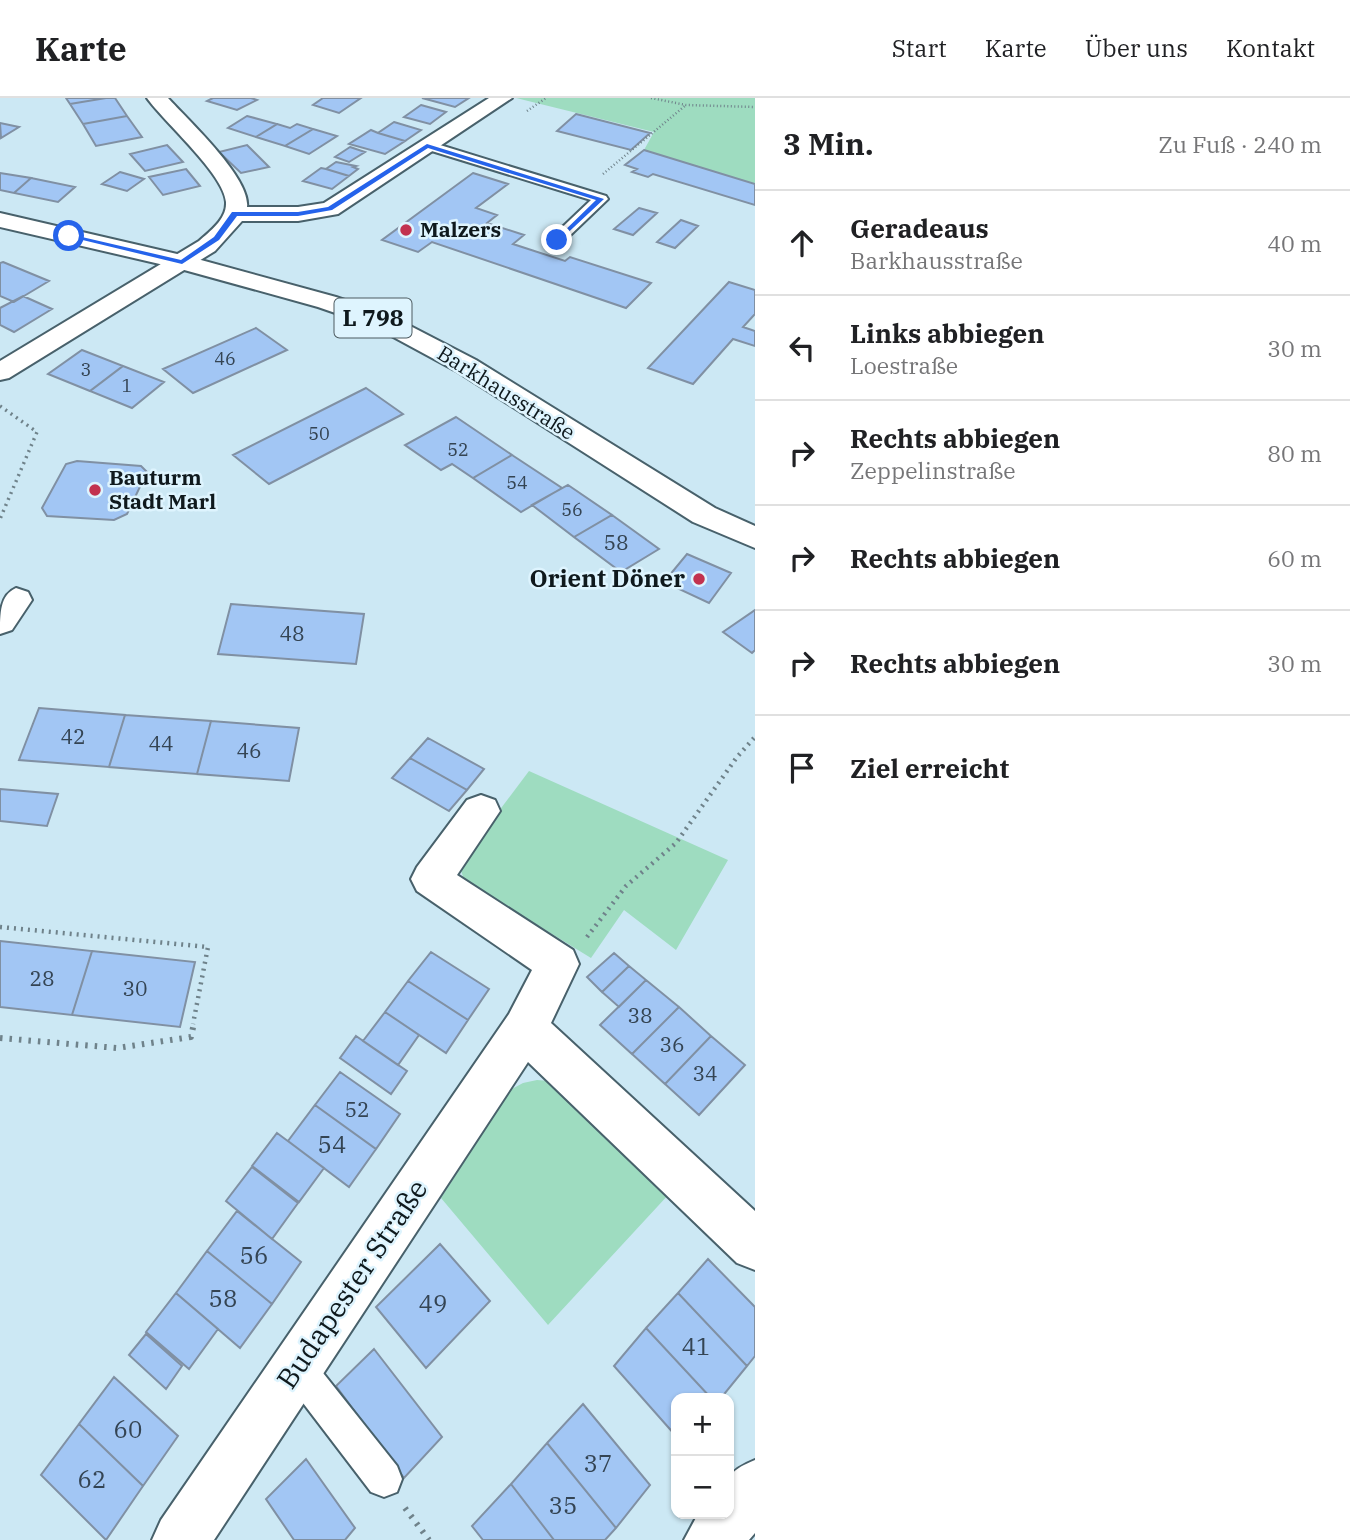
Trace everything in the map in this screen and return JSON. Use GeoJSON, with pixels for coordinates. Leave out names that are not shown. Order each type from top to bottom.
{"type":"FeatureCollection","features":[{"type":"Feature","properties":{"kind":"street"},"geometry":{"type":"LineString","coordinates":[[4,365],[182,262],[216,239],[235,214],[236,193],[229,182],[157,98]]}},
{"type":"Feature","properties":{"kind":"street"},"geometry":{"type":"LineString","coordinates":[[235,214],[298,214],[330,209],[502,98]]}},
{"type":"Feature","properties":{"kind":"street","name":"Barkhausstraße"},"geometry":{"type":"LineString","coordinates":[[0,220],[182,262],[327,302],[382,321],[467,366],[704,515],[755,538]]}},
{"type":"Feature","properties":{"kind":"street"},"geometry":{"type":"LineString","coordinates":[[481,811],[431,879],[558,964]]}},
{"type":"Feature","properties":{"kind":"street","name":"Budapester Straße"},"geometry":{"type":"LineString","coordinates":[[181,1540],[525,1029],[558,964]]}},
{"type":"Feature","properties":{"kind":"street"},"geometry":{"type":"LineString","coordinates":[[525,1029],[755,1245]]}},
{"type":"Feature","properties":{"kind":"street"},"geometry":{"type":"LineString","coordinates":[[713,1540],[755,1488]]}},
{"type":"Feature","properties":{"kind":"lane"},"geometry":{"type":"LineString","coordinates":[[427,145],[601,199],[557,240]]}},
{"type":"Feature","properties":{"kind":"lane"},"geometry":{"type":"LineString","coordinates":[[296,1366],[384,1479]]}},
{"type":"Feature","properties":{"kind":"path"},"geometry":{"type":"LineString","coordinates":[[526,112],[546,98]]}},
{"type":"Feature","properties":{"kind":"path"},"geometry":{"type":"LineString","coordinates":[[651,98],[685,105],[755,107]]}},
{"type":"Feature","properties":{"kind":"path"},"geometry":{"type":"LineString","coordinates":[[599,177],[685,105]]}},
{"type":"Feature","properties":{"kind":"path"},"geometry":{"type":"LineString","coordinates":[[0,406],[37,432],[0,519]]}},
{"type":"Feature","properties":{"kind":"path"},"geometry":{"type":"LineString","coordinates":[[558,964],[581,946],[626,886],[676,843],[737,757],[755,737]]}},
{"type":"Feature","properties":{"kind":"path"},"geometry":{"type":"LineString","coordinates":[[0,927],[208,947],[191,1037],[117,1048],[0,1038]]}},
{"type":"Feature","properties":{"kind":"path"},"geometry":{"type":"LineString","coordinates":[[408,1513],[429,1540]]}},
{"type":"Feature","properties":{"kind":"green space"},"geometry":{"type":"Polygon","coordinates":[[[516,98],[755,98],[755,184],[644,150],[654,132],[516,98]]]}},
{"type":"Feature","properties":{"kind":"green space"},"geometry":{"type":"Polygon","coordinates":[[[529,771],[728,860],[676,950],[624,910],[591,958],[464,880],[459,864],[529,771]]]}},
{"type":"Feature","properties":{"kind":"green space"},"geometry":{"type":"Polygon","coordinates":[[[537,1080],[549,1081],[670,1193],[548,1325],[441,1198],[510,1090],[537,1080]]]}},
{"type":"Feature","properties":{"kind":"building"},"geometry":{"type":"Polygon","coordinates":[[[66,98],[106,98],[70,104],[66,98]]]}},
{"type":"Feature","properties":{"kind":"building"},"geometry":{"type":"Polygon","coordinates":[[[115,98],[127,116],[83,124],[70,104],[115,98]]]}},
{"type":"Feature","properties":{"kind":"building"},"geometry":{"type":"Polygon","coordinates":[[[213,98],[257,100],[237,110],[207,101],[213,98]]]}},
{"type":"Feature","properties":{"kind":"building"},"geometry":{"type":"Polygon","coordinates":[[[323,98],[361,98],[339,113],[313,105],[323,98]]]}},
{"type":"Feature","properties":{"kind":"building"},"geometry":{"type":"Polygon","coordinates":[[[422,98],[469,98],[455,107],[422,98]]]}},
{"type":"Feature","properties":{"kind":"building"},"geometry":{"type":"Polygon","coordinates":[[[421,105],[446,112],[430,124],[404,117],[421,105]]]}},
{"type":"Feature","properties":{"kind":"building"},"geometry":{"type":"Polygon","coordinates":[[[576,114],[650,133],[631,150],[557,131],[576,114]]]}},
{"type":"Feature","properties":{"kind":"building"},"geometry":{"type":"Polygon","coordinates":[[[127,116],[142,137],[96,146],[83,124],[127,116]]]}},
{"type":"Feature","properties":{"kind":"building"},"geometry":{"type":"Polygon","coordinates":[[[247,116],[277,124],[256,137],[228,128],[247,116]]]}},
{"type":"Feature","properties":{"kind":"building"},"geometry":{"type":"Polygon","coordinates":[[[394,122],[421,130],[405,141],[378,133],[394,122]]]}},
{"type":"Feature","properties":{"kind":"building"},"geometry":{"type":"Polygon","coordinates":[[[0,123],[19,127],[1,138],[0,123]]]}},
{"type":"Feature","properties":{"kind":"building"},"geometry":{"type":"Polygon","coordinates":[[[277,124],[290,128],[297,124],[313,129],[285,146],[256,137],[277,124]]]}},
{"type":"Feature","properties":{"kind":"building"},"geometry":{"type":"Polygon","coordinates":[[[313,129],[337,136],[309,154],[285,146],[313,129]]]}},
{"type":"Feature","properties":{"kind":"building"},"geometry":{"type":"Polygon","coordinates":[[[371,130],[405,141],[385,154],[349,144],[371,130]]]}},
{"type":"Feature","properties":{"kind":"building"},"geometry":{"type":"Polygon","coordinates":[[[167,145],[183,162],[145,171],[130,154],[167,145]]]}},
{"type":"Feature","properties":{"kind":"building"},"geometry":{"type":"Polygon","coordinates":[[[247,145],[269,167],[241,173],[219,152],[247,145]]]}},
{"type":"Feature","properties":{"kind":"building"},"geometry":{"type":"Polygon","coordinates":[[[350,147],[365,152],[349,162],[335,157],[350,147]]]}},
{"type":"Feature","properties":{"kind":"building"},"geometry":{"type":"Polygon","coordinates":[[[644,150],[755,184],[755,205],[653,174],[648,177],[632,172],[637,169],[625,165],[644,150]]]}},
{"type":"Feature","properties":{"kind":"building"},"geometry":{"type":"Polygon","coordinates":[[[336,162],[356,166],[353,167],[358,169],[349,176],[326,169],[336,162]]]}},
{"type":"Feature","properties":{"kind":"building"},"geometry":{"type":"Polygon","coordinates":[[[321,168],[349,176],[332,189],[303,181],[321,168]]]}},
{"type":"Feature","properties":{"kind":"building"},"geometry":{"type":"Polygon","coordinates":[[[186,169],[200,186],[163,195],[149,177],[186,169]]]}},
{"type":"Feature","properties":{"kind":"building"},"geometry":{"type":"Polygon","coordinates":[[[120,172],[144,179],[127,191],[102,184],[120,172]]]}},
{"type":"Feature","properties":{"kind":"building"},"geometry":{"type":"Polygon","coordinates":[[[0,173],[31,178],[14,193],[0,190],[0,173]]]}},
{"type":"Feature","properties":{"kind":"building"},"geometry":{"type":"Polygon","coordinates":[[[473,173],[508,184],[476,208],[497,215],[487,223],[524,235],[513,244],[565,261],[570,257],[651,283],[626,308],[432,242],[418,252],[382,240],[473,173]]]}},
{"type":"Feature","properties":{"kind":"building"},"geometry":{"type":"Polygon","coordinates":[[[31,178],[75,187],[58,202],[14,193],[31,178]]]}},
{"type":"Feature","properties":{"kind":"building"},"geometry":{"type":"Polygon","coordinates":[[[639,208],[657,213],[633,235],[614,229],[639,208]]]}},
{"type":"Feature","properties":{"kind":"building"},"geometry":{"type":"Polygon","coordinates":[[[681,220],[698,226],[675,248],[657,242],[681,220]]]}},
{"type":"Feature","properties":{"kind":"building"},"geometry":{"type":"Polygon","coordinates":[[[0,263],[49,281],[14,302],[0,296],[0,263]]]}},
{"type":"Feature","properties":{"kind":"building"},"geometry":{"type":"Polygon","coordinates":[[[729,282],[755,290],[755,314],[743,327],[755,331],[755,346],[733,339],[693,384],[648,368],[729,282]]]}},
{"type":"Feature","properties":{"kind":"building"},"geometry":{"type":"Polygon","coordinates":[[[23,296],[52,309],[14,332],[0,325],[0,308],[23,296]]]}},
{"type":"Feature","properties":{"kind":"building"},"geometry":{"type":"Polygon","coordinates":[[[256,328],[287,350],[193,393],[163,369],[256,328]]]}},
{"type":"Feature","properties":{"kind":"building"},"geometry":{"type":"Polygon","coordinates":[[[82,350],[123,366],[90,391],[48,374],[82,350]]]}},
{"type":"Feature","properties":{"kind":"building"},"geometry":{"type":"Polygon","coordinates":[[[123,366],[164,382],[132,408],[90,391],[123,366]]]}},
{"type":"Feature","properties":{"kind":"building"},"geometry":{"type":"Polygon","coordinates":[[[366,388],[403,414],[269,484],[233,455],[366,388]]]}},
{"type":"Feature","properties":{"kind":"building"},"geometry":{"type":"Polygon","coordinates":[[[456,417],[512,455],[473,478],[452,464],[441,470],[405,445],[456,417]]]}},
{"type":"Feature","properties":{"kind":"building"},"geometry":{"type":"Polygon","coordinates":[[[512,455],[562,488],[521,512],[473,478],[512,455]]]}},
{"type":"Feature","properties":{"kind":"building","name":"Bauturm Stadt Marl"},"geometry":{"type":"Polygon","coordinates":[[[77,461],[141,466],[147,472],[127,514],[114,520],[47,516],[42,508],[66,464],[77,461]]]}},
{"type":"Feature","properties":{"kind":"building"},"geometry":{"type":"Polygon","coordinates":[[[568,485],[612,515],[574,537],[532,505],[568,485]]]}},
{"type":"Feature","properties":{"kind":"building"},"geometry":{"type":"Polygon","coordinates":[[[612,515],[659,549],[621,572],[574,537],[612,515]]]}},
{"type":"Feature","properties":{"kind":"building"},"geometry":{"type":"Polygon","coordinates":[[[687,554],[731,573],[709,603],[664,582],[687,554]]]}},
{"type":"Feature","properties":{"kind":"building"},"geometry":{"type":"Polygon","coordinates":[[[231,604],[364,614],[356,664],[218,654],[231,604]]]}},
{"type":"Feature","properties":{"kind":"building"},"geometry":{"type":"Polygon","coordinates":[[[755,610],[755,650],[752,653],[723,632],[755,610]]]}},
{"type":"Feature","properties":{"kind":"building"},"geometry":{"type":"Polygon","coordinates":[[[39,708],[125,715],[109,767],[19,760],[39,708]]]}},
{"type":"Feature","properties":{"kind":"building"},"geometry":{"type":"Polygon","coordinates":[[[125,715],[211,721],[197,774],[109,767],[125,715]]]}},
{"type":"Feature","properties":{"kind":"building"},"geometry":{"type":"Polygon","coordinates":[[[211,721],[299,728],[289,781],[197,774],[211,721]]]}},
{"type":"Feature","properties":{"kind":"building"},"geometry":{"type":"Polygon","coordinates":[[[428,738],[484,769],[467,790],[410,758],[428,738]]]}},
{"type":"Feature","properties":{"kind":"building"},"geometry":{"type":"Polygon","coordinates":[[[410,758],[467,790],[449,811],[392,778],[410,758]]]}},
{"type":"Feature","properties":{"kind":"building"},"geometry":{"type":"Polygon","coordinates":[[[0,789],[58,794],[47,826],[0,821],[0,789]]]}},
{"type":"Feature","properties":{"kind":"building"},"geometry":{"type":"Polygon","coordinates":[[[0,941],[92,951],[72,1015],[0,1007],[0,941]]]}},
{"type":"Feature","properties":{"kind":"building"},"geometry":{"type":"Polygon","coordinates":[[[92,951],[195,962],[180,1027],[72,1015],[92,951]]]}},
{"type":"Feature","properties":{"kind":"building"},"geometry":{"type":"Polygon","coordinates":[[[431,952],[489,989],[468,1020],[408,981],[431,952]]]}},
{"type":"Feature","properties":{"kind":"building"},"geometry":{"type":"Polygon","coordinates":[[[614,953],[629,966],[602,992],[587,977],[614,953]]]}},
{"type":"Feature","properties":{"kind":"building"},"geometry":{"type":"Polygon","coordinates":[[[629,966],[646,980],[619,1007],[602,992],[629,966]]]}},
{"type":"Feature","properties":{"kind":"building"},"geometry":{"type":"Polygon","coordinates":[[[646,980],[679,1007],[632,1054],[600,1025],[646,980]]]}},
{"type":"Feature","properties":{"kind":"building"},"geometry":{"type":"Polygon","coordinates":[[[408,981],[468,1020],[446,1053],[385,1012],[408,981]]]}},
{"type":"Feature","properties":{"kind":"building"},"geometry":{"type":"Polygon","coordinates":[[[679,1007],[711,1036],[665,1084],[632,1054],[679,1007]]]}},
{"type":"Feature","properties":{"kind":"building"},"geometry":{"type":"Polygon","coordinates":[[[385,1012],[419,1035],[398,1065],[363,1041],[385,1012]]]}},
{"type":"Feature","properties":{"kind":"building"},"geometry":{"type":"Polygon","coordinates":[[[356,1036],[407,1071],[391,1094],[340,1058],[356,1036]]]}},
{"type":"Feature","properties":{"kind":"building"},"geometry":{"type":"Polygon","coordinates":[[[711,1036],[745,1065],[699,1115],[665,1084],[711,1036]]]}},
{"type":"Feature","properties":{"kind":"building"},"geometry":{"type":"Polygon","coordinates":[[[340,1072],[400,1114],[376,1149],[315,1105],[340,1072]]]}},
{"type":"Feature","properties":{"kind":"building"},"geometry":{"type":"Polygon","coordinates":[[[315,1105],[376,1149],[349,1187],[288,1141],[315,1105]]]}},
{"type":"Feature","properties":{"kind":"building"},"geometry":{"type":"Polygon","coordinates":[[[277,1133],[324,1168],[299,1202],[252,1166],[277,1133]]]}},
{"type":"Feature","properties":{"kind":"building"},"geometry":{"type":"Polygon","coordinates":[[[252,1167],[298,1203],[272,1239],[226,1201],[252,1167]]]}},
{"type":"Feature","properties":{"kind":"building"},"geometry":{"type":"Polygon","coordinates":[[[237,1211],[301,1262],[272,1304],[207,1251],[237,1211]]]}},
{"type":"Feature","properties":{"kind":"building"},"geometry":{"type":"Polygon","coordinates":[[[440,1244],[490,1301],[426,1368],[376,1307],[440,1244]]]}},
{"type":"Feature","properties":{"kind":"building"},"geometry":{"type":"Polygon","coordinates":[[[207,1251],[272,1304],[240,1348],[176,1293],[207,1251]]]}},
{"type":"Feature","properties":{"kind":"building"},"geometry":{"type":"Polygon","coordinates":[[[708,1259],[755,1307],[755,1356],[747,1366],[678,1293],[708,1259]]]}},
{"type":"Feature","properties":{"kind":"building"},"geometry":{"type":"Polygon","coordinates":[[[176,1293],[218,1329],[189,1369],[146,1332],[176,1293]]]}},
{"type":"Feature","properties":{"kind":"building"},"geometry":{"type":"Polygon","coordinates":[[[678,1293],[747,1366],[725,1393],[706,1393],[646,1328],[678,1293]]]}},
{"type":"Feature","properties":{"kind":"building"},"geometry":{"type":"Polygon","coordinates":[[[646,1328],[706,1393],[671,1393],[671,1430],[614,1366],[646,1328]]]}},
{"type":"Feature","properties":{"kind":"building"},"geometry":{"type":"Polygon","coordinates":[[[146,1334],[182,1366],[166,1389],[129,1355],[146,1334]]]}},
{"type":"Feature","properties":{"kind":"building"},"geometry":{"type":"Polygon","coordinates":[[[374,1349],[442,1437],[404,1478],[336,1386],[374,1349]]]}},
{"type":"Feature","properties":{"kind":"building"},"geometry":{"type":"Polygon","coordinates":[[[114,1377],[178,1436],[143,1486],[79,1424],[114,1377]]]}},
{"type":"Feature","properties":{"kind":"building"},"geometry":{"type":"Polygon","coordinates":[[[583,1404],[650,1485],[616,1528],[547,1443],[583,1404]]]}},
{"type":"Feature","properties":{"kind":"building"},"geometry":{"type":"Polygon","coordinates":[[[79,1424],[143,1486],[106,1540],[41,1475],[79,1424]]]}},
{"type":"Feature","properties":{"kind":"building"},"geometry":{"type":"Polygon","coordinates":[[[547,1443],[616,1528],[605,1540],[554,1540],[511,1484],[547,1443]]]}},
{"type":"Feature","properties":{"kind":"building"},"geometry":{"type":"Polygon","coordinates":[[[306,1459],[355,1528],[345,1540],[294,1540],[266,1499],[306,1459]]]}},
{"type":"Feature","properties":{"kind":"building"},"geometry":{"type":"Polygon","coordinates":[[[511,1484],[554,1540],[483,1540],[472,1526],[511,1484]]]}},
{"type":"Feature","properties":{"kind":"place","name":"Malzers"},"geometry":{"type":"Point","coordinates":[406,230]}},
{"type":"Feature","properties":{"kind":"place","name":"Bauturm Stadt Marl"},"geometry":{"type":"Point","coordinates":[95,490]}},
{"type":"Feature","properties":{"kind":"place","name":"Orient Döner"},"geometry":{"type":"Point","coordinates":[699,579]}},
{"type":"Feature","properties":{"kind":"route"},"geometry":{"type":"LineString","coordinates":[[69,236],[182,262],[216,239],[235,214],[298,214],[330,209],[427,145],[601,199],[557,240]]}}]}
